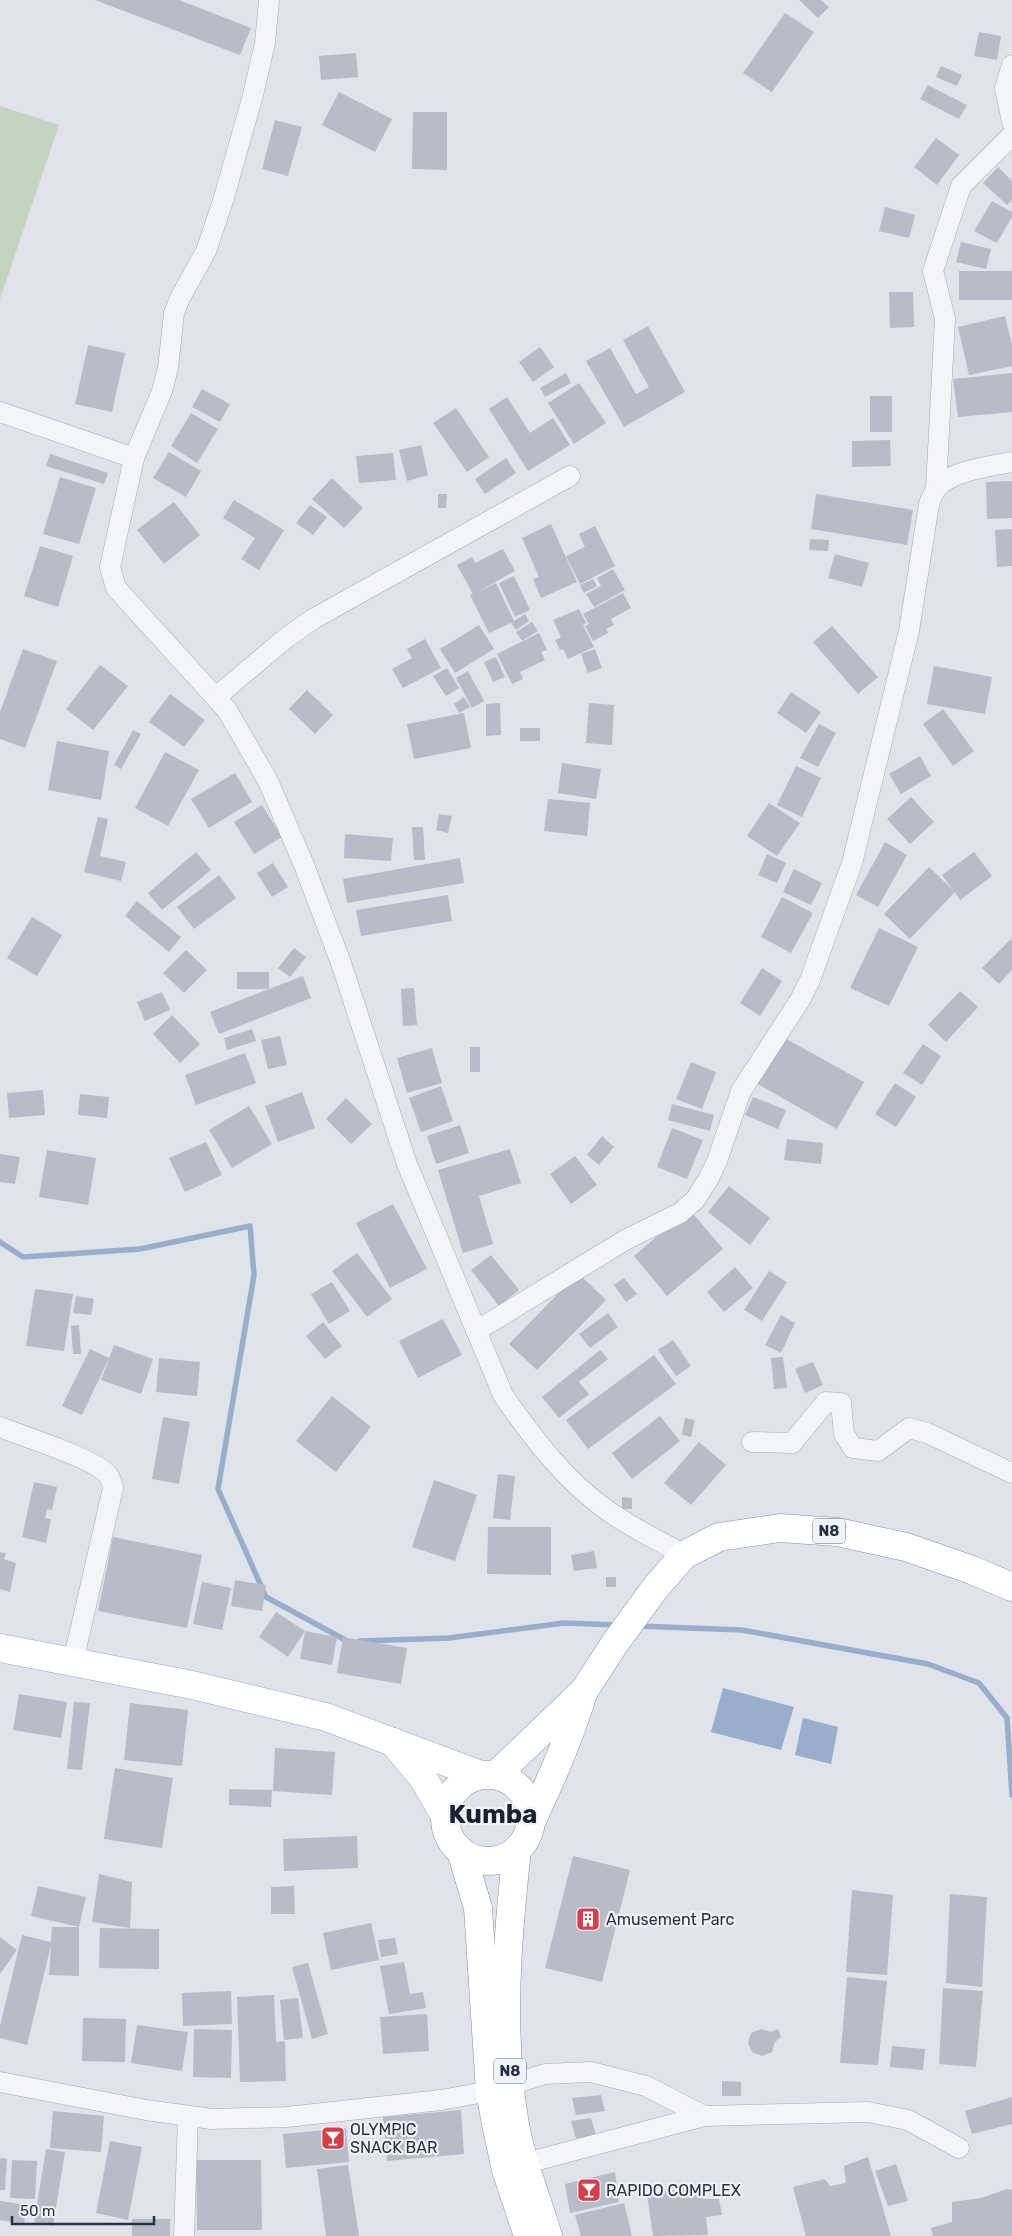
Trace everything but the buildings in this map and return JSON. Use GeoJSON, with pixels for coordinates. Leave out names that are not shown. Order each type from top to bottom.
{"type":"FeatureCollection","features":[{"type":"Feature","properties":{"kind":"main road","name":"N8"},"geometry":{"type":"LineString","coordinates":[[532,1820],[552,1780],[584,1691],[615,1643],[656,1587],[684,1555],[719,1536],[780,1528],[837,1532],[906,1547],[972,1570],[1012,1587]]}},
{"type":"Feature","properties":{"kind":"main road"},"geometry":{"type":"LineString","coordinates":[[0,1648],[192,1685],[326,1717],[488,1775],[510,1780],[522,1791],[530,1804],[532,1820],[530,1831],[517,1850],[504,1858],[489,1861],[474,1858],[461,1851],[452,1841],[446,1829],[445,1816],[448,1802],[456,1789],[467,1780],[488,1775]]}},
{"type":"Feature","properties":{"kind":"main road","name":"N8"},"geometry":{"type":"LineString","coordinates":[[488,1775],[584,1691]]}},
{"type":"Feature","properties":{"kind":"main road"},"geometry":{"type":"LineString","coordinates":[[392,1740],[423,1778],[445,1816]]}},
{"type":"Feature","properties":{"kind":"main road","name":"N8"},"geometry":{"type":"LineString","coordinates":[[517,1850],[507,1948],[500,2088],[514,2121],[548,2236]]}},
{"type":"Feature","properties":{"kind":"main road","name":"N8"},"geometry":{"type":"LineString","coordinates":[[461,1851],[478,1908],[500,2088],[506,2170],[528,2236]]}},
{"type":"Feature","properties":{"kind":"street"},"geometry":{"type":"LineString","coordinates":[[269,0],[265,43],[253,95],[223,201],[206,251],[180,298],[174,313],[168,368],[162,391],[134,458],[110,568],[111,578],[116,588],[227,710],[268,781],[304,866],[341,963],[407,1164],[503,1395],[526,1429],[564,1472],[611,1513],[684,1555]]}},
{"type":"Feature","properties":{"kind":"street"},"geometry":{"type":"LineString","coordinates":[[1012,65],[1004,88],[1012,122]]}},
{"type":"Feature","properties":{"kind":"street"},"geometry":{"type":"LineString","coordinates":[[476,1332],[627,1238],[680,1213],[696,1200],[717,1161],[741,1091],[800,1000],[810,980],[852,863],[901,667],[909,631],[929,504],[936,488],[945,319],[933,271],[961,186],[1012,135]]}},
{"type":"Feature","properties":{"kind":"street"},"geometry":{"type":"LineString","coordinates":[[0,412],[134,458]]}},
{"type":"Feature","properties":{"kind":"street"},"geometry":{"type":"LineString","coordinates":[[936,488],[952,478],[972,470],[1012,462]]}},
{"type":"Feature","properties":{"kind":"street"},"geometry":{"type":"LineString","coordinates":[[216,697],[286,638],[313,619],[570,476]]}},
{"type":"Feature","properties":{"kind":"street"},"geometry":{"type":"LineString","coordinates":[[752,1442],[792,1443],[826,1402],[841,1403],[844,1434],[853,1448],[878,1450],[909,1428],[927,1433],[1012,1473]]}},
{"type":"Feature","properties":{"kind":"street"},"geometry":{"type":"LineString","coordinates":[[0,1427],[81,1459],[104,1471],[114,1488],[73,1662]]}},
{"type":"Feature","properties":{"kind":"street"},"geometry":{"type":"LineString","coordinates":[[0,2082],[146,2110],[212,2119],[287,2117],[442,2100],[500,2088],[545,2074],[591,2072],[646,2086],[704,2116]]}},
{"type":"Feature","properties":{"kind":"street"},"geometry":{"type":"LineString","coordinates":[[526,2163],[704,2116],[868,2112],[908,2120],[958,2148]]}},
{"type":"Feature","properties":{"kind":"street"},"geometry":{"type":"LineString","coordinates":[[184,2236],[188,2116]]}},
{"type":"Feature","properties":{"kind":"green space"},"geometry":{"type":"Polygon","coordinates":[[[0,106],[59,125],[0,299],[0,106]]]}},
{"type":"Feature","properties":{"kind":"water"},"geometry":{"type":"Polygon","coordinates":[[[723,1688],[794,1707],[781,1750],[711,1732],[723,1688]]]}},
{"type":"Feature","properties":{"kind":"water"},"geometry":{"type":"Polygon","coordinates":[[[803,1718],[838,1727],[831,1764],[795,1755],[803,1718]]]}},
{"type":"Feature","properties":{"kind":"waterway"},"geometry":{"type":"LineString","coordinates":[[0,1242],[23,1257],[140,1249],[250,1226],[254,1275],[218,1489],[266,1597],[349,1642]]}},
{"type":"Feature","properties":{"kind":"waterway"},"geometry":{"type":"LineString","coordinates":[[360,1641],[449,1638],[564,1623],[618,1625]]}},
{"type":"Feature","properties":{"kind":"waterway"},"geometry":{"type":"LineString","coordinates":[[637,1626],[742,1630],[928,1664],[979,1683],[1007,1718],[1012,1795]]}},
{"type":"Feature","properties":{"kind":"place","name":"Amusement Parc"},"geometry":{"type":"Point","coordinates":[588,1919]}},
{"type":"Feature","properties":{"kind":"place","name":"OLYMPIC SNACK BAR"},"geometry":{"type":"Point","coordinates":[333,2138]}},
{"type":"Feature","properties":{"kind":"place","name":"RAPIDO COMPLEX"},"geometry":{"type":"Point","coordinates":[589,2190]}},
{"type":"Feature","properties":{"kind":"district","name":"Kumba"},"geometry":{"type":"Point","coordinates":[493,1814]}}]}
